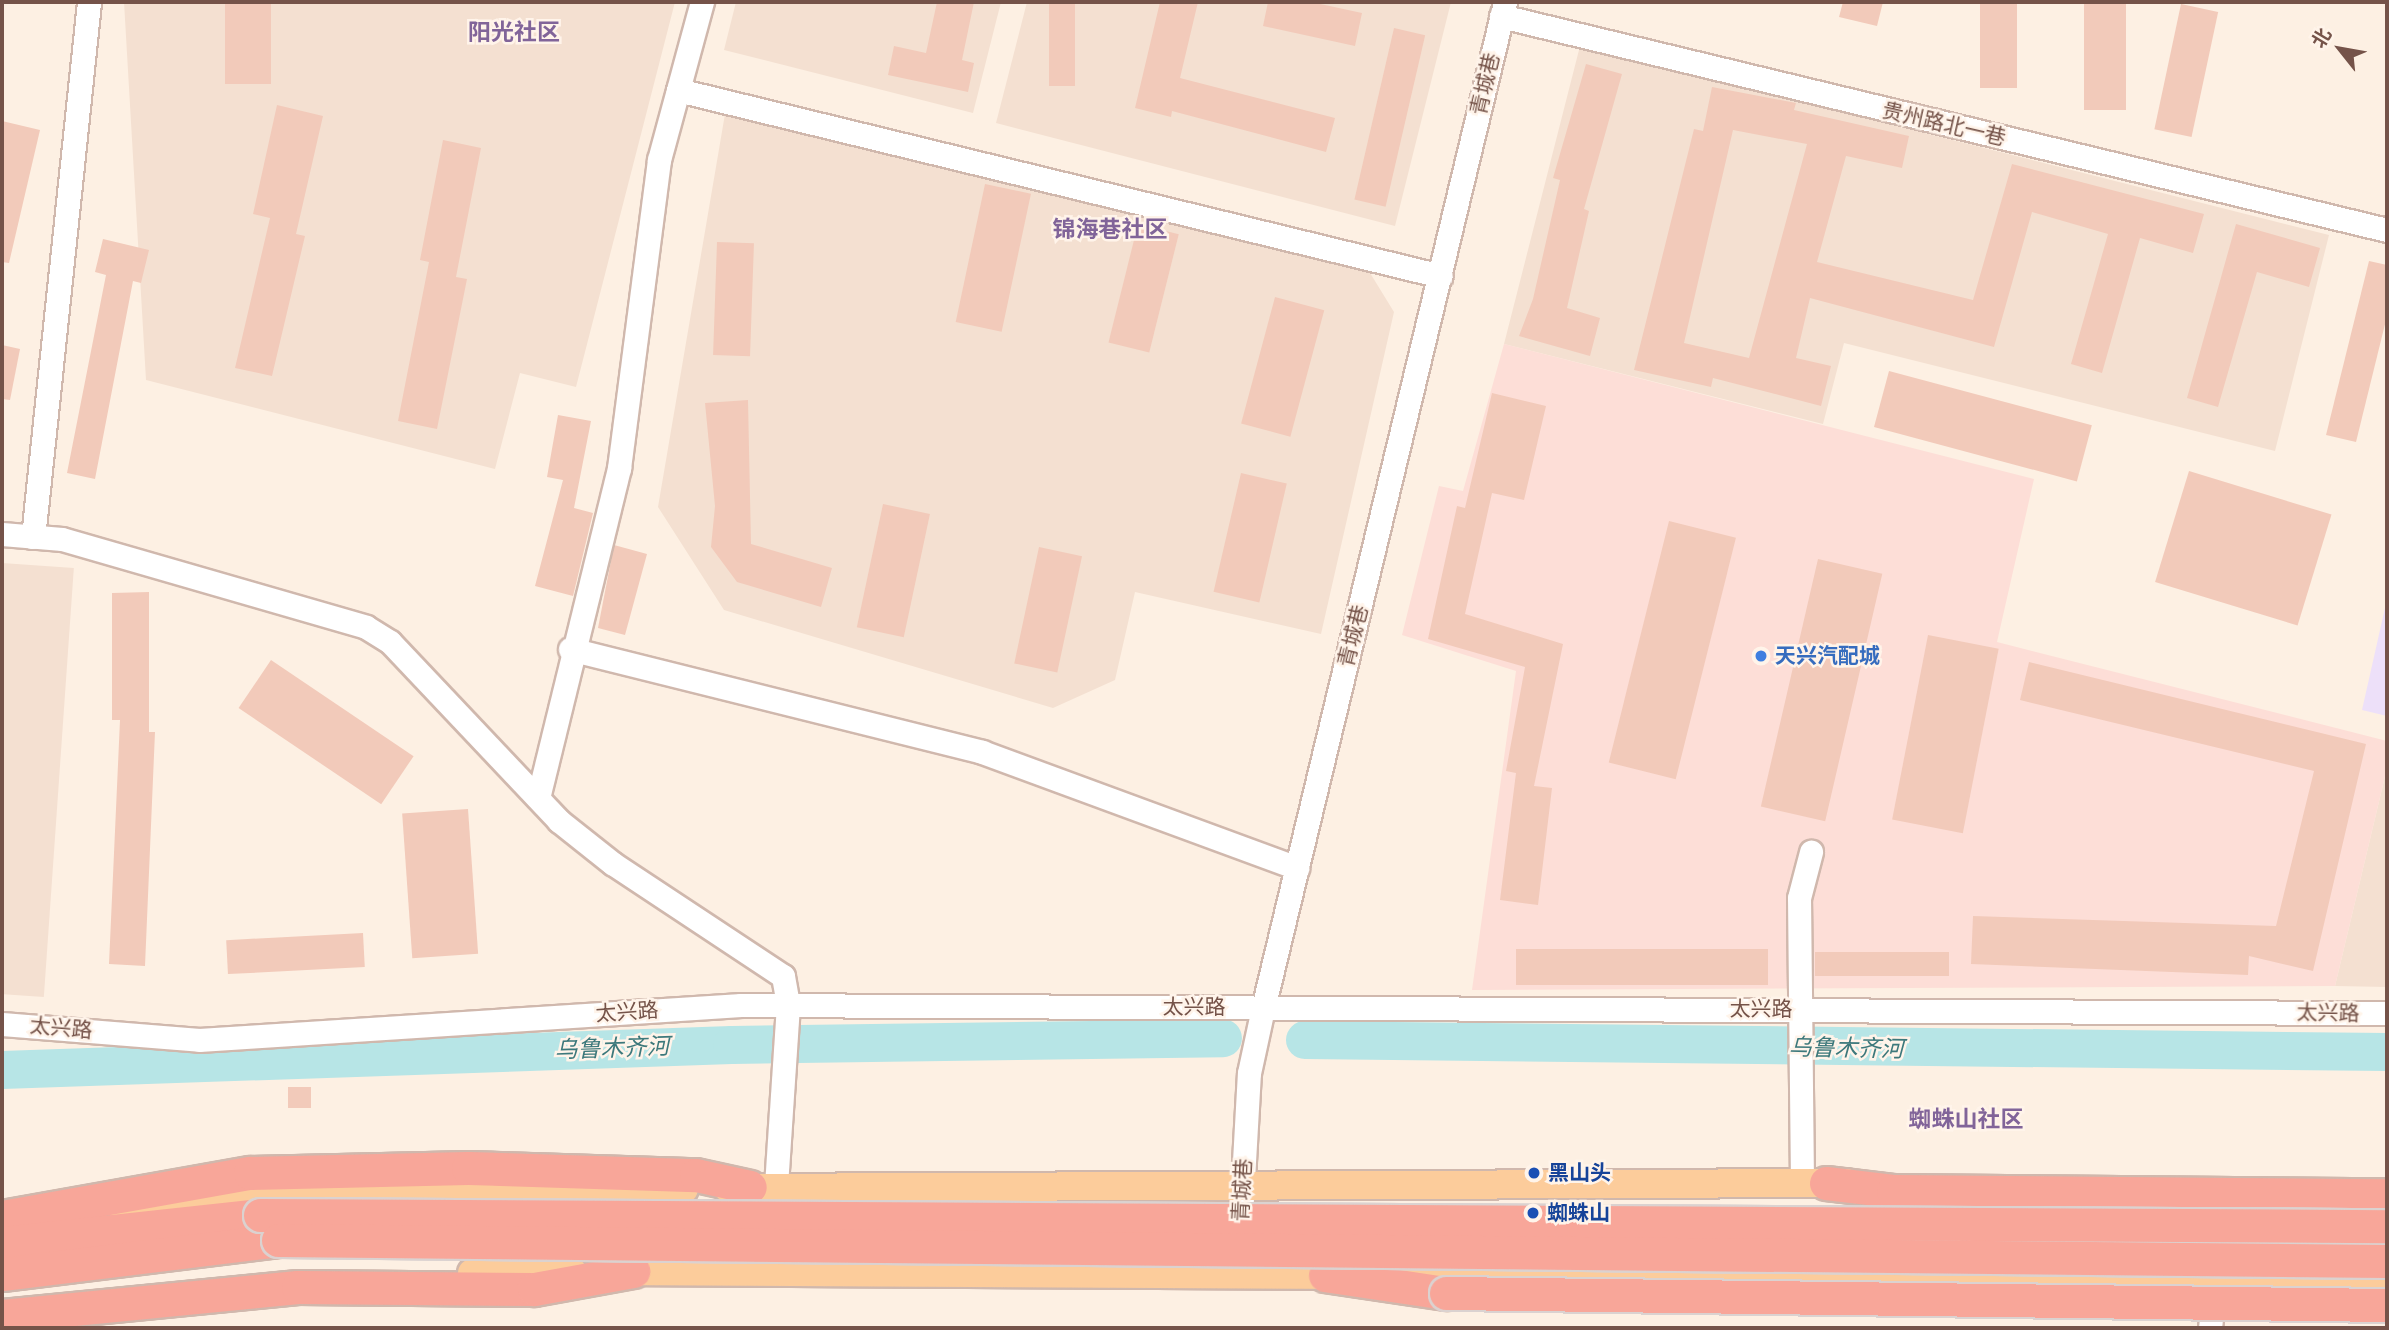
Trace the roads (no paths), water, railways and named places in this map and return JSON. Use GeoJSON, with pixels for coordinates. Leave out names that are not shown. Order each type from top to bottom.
{"type":"FeatureCollection","features":[{"type":"Feature","properties":{"kind":"highway"},"geometry":{"type":"LineString","coordinates":[[2,1217],[250,1173],[468,1168],[696,1175],[763,1187]]}},
{"type":"Feature","properties":{"kind":"highway"},"geometry":{"type":"LineString","coordinates":[[1814,1183],[1893,1191],[2387,1195]]}},
{"type":"Feature","properties":{"kind":"highway"},"geometry":{"type":"LineString","coordinates":[[2,1243],[260,1214],[2387,1226]]}},
{"type":"Feature","properties":{"kind":"highway"},"geometry":{"type":"LineString","coordinates":[[2,1274],[278,1240],[2387,1261]]}},
{"type":"Feature","properties":{"kind":"highway"},"geometry":{"type":"LineString","coordinates":[[2,1316],[298,1287],[534,1289],[633,1271]]}},
{"type":"Feature","properties":{"kind":"highway"},"geometry":{"type":"LineString","coordinates":[[1325,1275],[1446,1293],[2387,1305]]}},
{"type":"Feature","properties":{"kind":"main road"},"geometry":{"type":"LineString","coordinates":[[2,1223],[196,1202],[763,1187],[1814,1183],[2387,1189]]}},
{"type":"Feature","properties":{"kind":"main road"},"geometry":{"type":"LineString","coordinates":[[2,1302],[389,1274],[633,1271],[2387,1285]]}},
{"type":"Feature","properties":{"kind":"street"},"geometry":{"type":"LineString","coordinates":[[33,537],[89,2]]}},
{"type":"Feature","properties":{"kind":"street"},"geometry":{"type":"LineString","coordinates":[[539,794],[570,649],[620,468],[659,160],[702,2]]}},
{"type":"Feature","properties":{"kind":"street","name":"贵州路北一巷"},"geometry":{"type":"LineString","coordinates":[[1503,9],[2387,230]]}},
{"type":"Feature","properties":{"kind":"street","name":"青城巷"},"geometry":{"type":"LineString","coordinates":[[1239,1275],[1241,1184],[1249,1073],[1503,9]]}},
{"type":"Feature","properties":{"kind":"street"},"geometry":{"type":"LineString","coordinates":[[678,90],[1441,275]]}},
{"type":"Feature","properties":{"kind":"street"},"geometry":{"type":"LineString","coordinates":[[2,534],[62,539],[366,627],[390,642],[539,794],[559,821],[611,863],[783,976],[788,1006],[785,1053],[763,1187]]}},
{"type":"Feature","properties":{"kind":"street"},"geometry":{"type":"LineString","coordinates":[[570,649],[982,752],[1297,868]]}},
{"type":"Feature","properties":{"kind":"street"},"geometry":{"type":"LineString","coordinates":[[1811,852],[1799,898],[1802,1063],[1814,1183]]}},
{"type":"Feature","properties":{"kind":"street","name":"太兴路"},"geometry":{"type":"LineString","coordinates":[[2,1024],[199,1040],[788,1006],[1263,1008],[1801,1017],[2387,1013]]}},
{"type":"Feature","properties":{"kind":"street"},"geometry":{"type":"LineString","coordinates":[[2210,1328],[2214,1284]]}},
{"type":"Feature","properties":{"kind":"waterway","name":"乌鲁木齐河"},"geometry":{"type":"LineString","coordinates":[[2,1070],[732,1045],[1223,1038]]}},
{"type":"Feature","properties":{"kind":"waterway","name":"乌鲁木齐河"},"geometry":{"type":"LineString","coordinates":[[1305,1040],[2387,1052]]}},
{"type":"Feature","properties":{"kind":"place","name":"天兴汽配城"},"geometry":{"type":"Point","coordinates":[1761,656]}},
{"type":"Feature","properties":{"kind":"place","name":"黑山头"},"geometry":{"type":"Point","coordinates":[1534,1173]}},
{"type":"Feature","properties":{"kind":"place","name":"蜘蛛山"},"geometry":{"type":"Point","coordinates":[1533,1213]}},
{"type":"Feature","properties":{"kind":"district","name":"阳光社区"},"geometry":{"type":"Point","coordinates":[514,33]}},
{"type":"Feature","properties":{"kind":"district","name":"锦海巷社区"},"geometry":{"type":"Point","coordinates":[1110,230]}},
{"type":"Feature","properties":{"kind":"district","name":"蜘蛛山社区"},"geometry":{"type":"Point","coordinates":[1966,1120]}}]}
